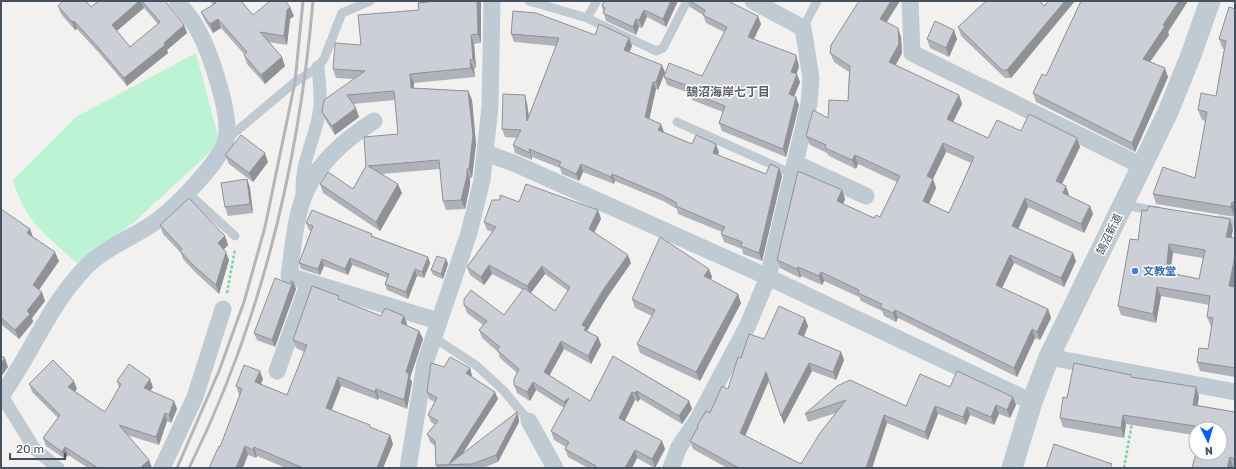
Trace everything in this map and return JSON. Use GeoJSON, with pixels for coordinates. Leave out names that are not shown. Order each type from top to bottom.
{"type":"FeatureCollection","features":[{"type":"Feature","properties":{"kind":"street"},"geometry":{"type":"LineString","coordinates":[[58,468],[34,448],[1,396],[49,314],[67,288],[87,266],[158,220],[187,192],[220,154],[226,140],[223,102],[208,51],[198,29],[177,1]]}},
{"type":"Feature","properties":{"kind":"street"},"geometry":{"type":"LineString","coordinates":[[408,468],[425,363],[469,233],[482,180],[490,107],[492,1]]}},
{"type":"Feature","properties":{"kind":"street"},"geometry":{"type":"LineString","coordinates":[[670,468],[679,447],[698,419],[748,325],[768,278],[809,104],[811,89],[804,28],[753,1]]}},
{"type":"Feature","properties":{"kind":"street"},"geometry":{"type":"LineString","coordinates":[[910,1],[912,53],[1142,166]]}},
{"type":"Feature","properties":{"kind":"street","name":"鵠沼新道"},"geometry":{"type":"LineString","coordinates":[[1012,468],[1032,402],[1049,357],[1168,112],[1191,55],[1210,1]]}},
{"type":"Feature","properties":{"kind":"street"},"geometry":{"type":"LineString","coordinates":[[303,202],[301,184],[302,178],[319,112],[318,67]]}},
{"type":"Feature","properties":{"kind":"street"},"geometry":{"type":"LineString","coordinates":[[374,121],[351,136],[329,158],[315,175],[306,192],[298,217],[289,276],[436,329]]}},
{"type":"Feature","properties":{"kind":"street"},"geometry":{"type":"LineString","coordinates":[[486,153],[523,167],[768,278],[1032,402]]}},
{"type":"Feature","properties":{"kind":"street"},"geometry":{"type":"LineString","coordinates":[[794,169],[866,196]]}},
{"type":"Feature","properties":{"kind":"street"},"geometry":{"type":"LineString","coordinates":[[277,370],[309,282]]}},
{"type":"Feature","properties":{"kind":"street"},"geometry":{"type":"LineString","coordinates":[[162,468],[195,397],[223,309]]}},
{"type":"Feature","properties":{"kind":"street"},"geometry":{"type":"LineString","coordinates":[[1049,357],[1235,392]]}},
{"type":"Feature","properties":{"kind":"street"},"geometry":{"type":"LineString","coordinates":[[529,421],[555,468]]}},
{"type":"Feature","properties":{"kind":"lane"},"geometry":{"type":"LineString","coordinates":[[226,140],[295,82],[318,67],[324,59],[342,13],[370,1]]}},
{"type":"Feature","properties":{"kind":"lane"},"geometry":{"type":"LineString","coordinates":[[530,1],[587,18],[656,51],[663,48],[687,1]]}},
{"type":"Feature","properties":{"kind":"lane"},"geometry":{"type":"LineString","coordinates":[[587,18],[597,1]]}},
{"type":"Feature","properties":{"kind":"lane"},"geometry":{"type":"LineString","coordinates":[[804,28],[817,1]]}},
{"type":"Feature","properties":{"kind":"lane"},"geometry":{"type":"LineString","coordinates":[[677,122],[794,169]]}},
{"type":"Feature","properties":{"kind":"lane"},"geometry":{"type":"LineString","coordinates":[[187,192],[235,236]]}},
{"type":"Feature","properties":{"kind":"lane"},"geometry":{"type":"LineString","coordinates":[[1123,205],[1168,212]]}},
{"type":"Feature","properties":{"kind":"lane"},"geometry":{"type":"LineString","coordinates":[[1213,219],[1235,223]]}},
{"type":"Feature","properties":{"kind":"lane"},"geometry":{"type":"LineString","coordinates":[[436,329],[503,390],[529,421]]}},
{"type":"Feature","properties":{"kind":"path"},"geometry":{"type":"LineString","coordinates":[[223,309],[235,252],[235,236]]}},
{"type":"Feature","properties":{"kind":"path"},"geometry":{"type":"LineString","coordinates":[[1124,468],[1133,418]]}},
{"type":"Feature","properties":{"kind":"green space"},"geometry":{"type":"Polygon","coordinates":[[[196,53],[220,143],[132,224],[77,263],[46,236],[30,217],[18,194],[13,180],[76,117],[196,53]]]}},
{"type":"Feature","properties":{"kind":"building"},"geometry":{"type":"Polygon","coordinates":[[[63,1],[86,1],[91,7],[99,1],[139,1],[112,25],[130,47],[160,22],[142,1],[165,1],[184,25],[164,43],[165,45],[124,78],[97,46],[58,6],[63,1]]]}},
{"type":"Feature","properties":{"kind":"building"},"geometry":{"type":"Polygon","coordinates":[[[214,1],[241,1],[253,15],[270,1],[285,1],[290,7],[287,10],[284,36],[260,32],[282,57],[261,75],[244,55],[247,52],[218,19],[210,24],[201,12],[216,3],[214,1]]]}},
{"type":"Feature","properties":{"kind":"building"},"geometry":{"type":"Polygon","coordinates":[[[436,1],[477,1],[478,34],[471,35],[473,59],[470,60],[471,68],[410,74],[411,88],[468,91],[473,135],[469,169],[467,169],[467,176],[461,200],[443,201],[439,160],[368,166],[398,184],[376,222],[320,184],[328,172],[353,189],[366,166],[364,137],[398,134],[394,91],[347,95],[356,108],[332,126],[322,112],[324,100],[365,71],[333,69],[335,43],[361,45],[358,15],[419,10],[418,3],[436,1]]]}},
{"type":"Feature","properties":{"kind":"building"},"geometry":{"type":"Polygon","coordinates":[[[604,1],[671,1],[663,19],[644,10],[639,20],[636,19],[633,27],[603,13],[605,8],[602,6],[604,1]]]}},
{"type":"Feature","properties":{"kind":"building"},"geometry":{"type":"Polygon","coordinates":[[[690,1],[728,1],[758,16],[748,37],[796,55],[791,72],[797,74],[789,94],[796,97],[783,149],[719,123],[725,106],[689,92],[691,87],[664,77],[669,63],[702,76],[727,27],[703,15],[705,10],[690,1]]]}},
{"type":"Feature","properties":{"kind":"building"},"geometry":{"type":"Polygon","coordinates":[[[859,1],[891,1],[880,19],[898,28],[899,44],[889,62],[959,95],[947,119],[988,138],[997,120],[1021,131],[1029,114],[1077,138],[1056,181],[1066,186],[1063,193],[1090,206],[1081,224],[1025,198],[1012,226],[1073,253],[1061,278],[1010,255],[996,285],[1048,309],[1037,332],[1032,329],[1014,368],[895,310],[893,313],[880,307],[882,304],[858,293],[859,290],[821,272],[819,276],[798,267],[797,269],[777,260],[798,171],[842,190],[837,201],[874,218],[876,215],[880,217],[900,176],[855,155],[852,160],[825,148],[826,145],[806,136],[813,110],[828,118],[829,100],[848,101],[850,66],[830,53],[831,45],[859,1]],[[943,143],[927,176],[933,179],[923,201],[949,213],[974,157],[943,143]]]}},
{"type":"Feature","properties":{"kind":"building"},"geometry":{"type":"Polygon","coordinates":[[[986,1],[1039,1],[1045,6],[1048,1],[1065,1],[1007,70],[1002,70],[958,27],[986,1]]]}},
{"type":"Feature","properties":{"kind":"building"},"geometry":{"type":"Polygon","coordinates":[[[1081,1],[1179,1],[1163,25],[1165,26],[1143,59],[1165,68],[1132,143],[1033,93],[1042,74],[1046,76],[1081,1]]]}},
{"type":"Feature","properties":{"kind":"building"},"geometry":{"type":"Polygon","coordinates":[[[1229,7],[1235,9],[1235,202],[1232,202],[1231,207],[1153,194],[1163,167],[1195,178],[1207,112],[1198,110],[1201,93],[1216,96],[1226,41],[1219,39],[1229,7]]]}},
{"type":"Feature","properties":{"kind":"building"},"geometry":{"type":"Polygon","coordinates":[[[513,11],[536,13],[595,35],[599,24],[629,38],[624,50],[662,65],[656,82],[653,82],[645,117],[661,124],[658,130],[692,144],[696,135],[716,144],[713,153],[766,174],[770,164],[779,168],[759,253],[741,246],[742,242],[721,234],[725,227],[676,206],[677,203],[660,194],[612,174],[611,177],[581,164],[576,174],[559,166],[561,162],[529,149],[530,153],[513,145],[521,130],[502,129],[503,94],[525,95],[527,121],[559,38],[511,34],[513,11]]]}},
{"type":"Feature","properties":{"kind":"building"},"geometry":{"type":"Polygon","coordinates":[[[935,21],[954,30],[946,48],[927,39],[935,21]]]}},
{"type":"Feature","properties":{"kind":"building"},"geometry":{"type":"Polygon","coordinates":[[[241,135],[265,153],[249,173],[225,155],[241,135]]]}},
{"type":"Feature","properties":{"kind":"building"},"geometry":{"type":"Polygon","coordinates":[[[247,179],[250,204],[225,207],[221,183],[247,179]]]}},
{"type":"Feature","properties":{"kind":"building"},"geometry":{"type":"Polygon","coordinates":[[[526,184],[598,210],[589,229],[628,255],[603,290],[582,325],[586,327],[584,330],[598,337],[588,356],[561,341],[544,372],[590,401],[613,356],[689,401],[679,416],[637,391],[635,393],[632,392],[619,418],[662,441],[652,459],[635,450],[625,468],[595,468],[596,466],[565,449],[569,442],[551,431],[569,398],[564,402],[533,382],[527,392],[514,385],[514,379],[519,369],[497,350],[500,347],[479,330],[487,321],[464,305],[464,299],[471,290],[504,315],[524,288],[555,311],[570,287],[542,266],[527,286],[489,265],[481,277],[467,267],[496,227],[484,222],[492,200],[500,200],[500,195],[519,202],[526,184]]]}},
{"type":"Feature","properties":{"kind":"building"},"geometry":{"type":"Polygon","coordinates":[[[189,198],[225,236],[218,243],[226,252],[216,285],[193,265],[180,251],[182,249],[160,225],[189,198]]]}},
{"type":"Feature","properties":{"kind":"building"},"geometry":{"type":"Polygon","coordinates":[[[1149,206],[1230,219],[1226,237],[1235,238],[1235,256],[1229,286],[1235,287],[1235,368],[1197,362],[1199,348],[1208,349],[1213,318],[1207,317],[1210,296],[1157,287],[1153,314],[1118,306],[1130,239],[1138,240],[1142,210],[1147,211],[1149,206]],[[1169,244],[1166,272],[1199,279],[1205,250],[1169,244]]]}},
{"type":"Feature","properties":{"kind":"building"},"geometry":{"type":"Polygon","coordinates":[[[1,209],[30,229],[27,233],[55,252],[33,285],[42,292],[27,311],[30,314],[15,330],[1,318],[1,209]]]}},
{"type":"Feature","properties":{"kind":"building"},"geometry":{"type":"Polygon","coordinates":[[[312,210],[372,234],[371,236],[428,257],[422,272],[415,269],[406,292],[385,284],[389,274],[350,258],[345,269],[322,259],[318,269],[299,263],[313,226],[306,223],[312,210]]]}},
{"type":"Feature","properties":{"kind":"building"},"geometry":{"type":"Polygon","coordinates":[[[660,237],[709,269],[704,276],[738,294],[696,372],[637,344],[655,310],[632,299],[660,237]]]}},
{"type":"Feature","properties":{"kind":"building"},"geometry":{"type":"Polygon","coordinates":[[[437,256],[446,259],[441,274],[431,270],[437,256]]]}},
{"type":"Feature","properties":{"kind":"building"},"geometry":{"type":"Polygon","coordinates":[[[275,278],[290,284],[291,281],[293,281],[272,340],[254,333],[275,278]]]}},
{"type":"Feature","properties":{"kind":"building"},"geometry":{"type":"Polygon","coordinates":[[[312,286],[339,296],[338,299],[381,316],[385,308],[404,316],[401,323],[419,331],[406,372],[409,374],[404,400],[376,389],[375,392],[338,377],[326,408],[370,425],[370,427],[390,435],[377,468],[303,468],[254,447],[253,450],[245,446],[236,468],[209,468],[219,446],[220,447],[242,389],[236,386],[244,365],[260,371],[255,382],[287,395],[307,345],[293,340],[312,286]]]}},
{"type":"Feature","properties":{"kind":"building"},"geometry":{"type":"Polygon","coordinates":[[[779,306],[805,318],[798,334],[841,352],[833,372],[809,363],[781,416],[766,372],[740,433],[801,464],[820,433],[846,400],[805,414],[837,386],[850,380],[906,406],[920,374],[950,387],[957,371],[1013,397],[1007,410],[996,405],[991,417],[967,407],[963,417],[935,406],[925,432],[884,415],[866,468],[739,468],[690,441],[706,411],[710,413],[722,386],[728,389],[738,357],[741,358],[749,334],[764,339],[779,306]]]}},
{"type":"Feature","properties":{"kind":"building"},"geometry":{"type":"Polygon","coordinates":[[[1,356],[5,358],[1,363],[1,356]]]}},
{"type":"Feature","properties":{"kind":"building"},"geometry":{"type":"Polygon","coordinates":[[[450,357],[470,368],[466,373],[495,392],[449,464],[517,412],[517,415],[496,455],[472,464],[436,465],[435,441],[427,434],[438,421],[428,415],[437,398],[427,392],[431,363],[444,367],[450,357]]]}},
{"type":"Feature","properties":{"kind":"building"},"geometry":{"type":"Polygon","coordinates":[[[53,360],[74,381],[68,387],[105,412],[121,384],[117,381],[129,364],[150,379],[144,388],[174,401],[169,415],[165,413],[156,437],[119,425],[149,460],[140,468],[98,468],[65,447],[62,452],[43,438],[60,415],[29,384],[53,360]]]}},
{"type":"Feature","properties":{"kind":"building"},"geometry":{"type":"Polygon","coordinates":[[[1074,363],[1131,375],[1131,377],[1196,387],[1193,405],[1235,412],[1235,459],[1230,457],[1227,468],[1192,468],[1194,461],[1228,461],[1228,421],[1188,421],[1188,425],[1123,415],[1121,428],[1060,418],[1063,397],[1067,398],[1074,363]]]}},
{"type":"Feature","properties":{"kind":"building"},"geometry":{"type":"Polygon","coordinates":[[[1054,444],[1112,464],[1110,468],[1046,468],[1054,444]]]}},
{"type":"Feature","properties":{"kind":"railway"},"geometry":{"type":"LineString","coordinates":[[177,468],[219,371],[244,302],[265,227],[295,82],[303,1]]}},
{"type":"Feature","properties":{"kind":"railway"},"geometry":{"type":"LineString","coordinates":[[189,468],[214,413],[237,356],[256,299],[273,240],[287,181],[298,122],[307,61],[313,1]]}},
{"type":"Feature","properties":{"kind":"place","name":"文教堂"},"geometry":{"type":"Point","coordinates":[1135,271]}},
{"type":"Feature","properties":{"kind":"district","name":"鵠沼海岸七丁目"},"geometry":{"type":"Point","coordinates":[728,92]}}]}
